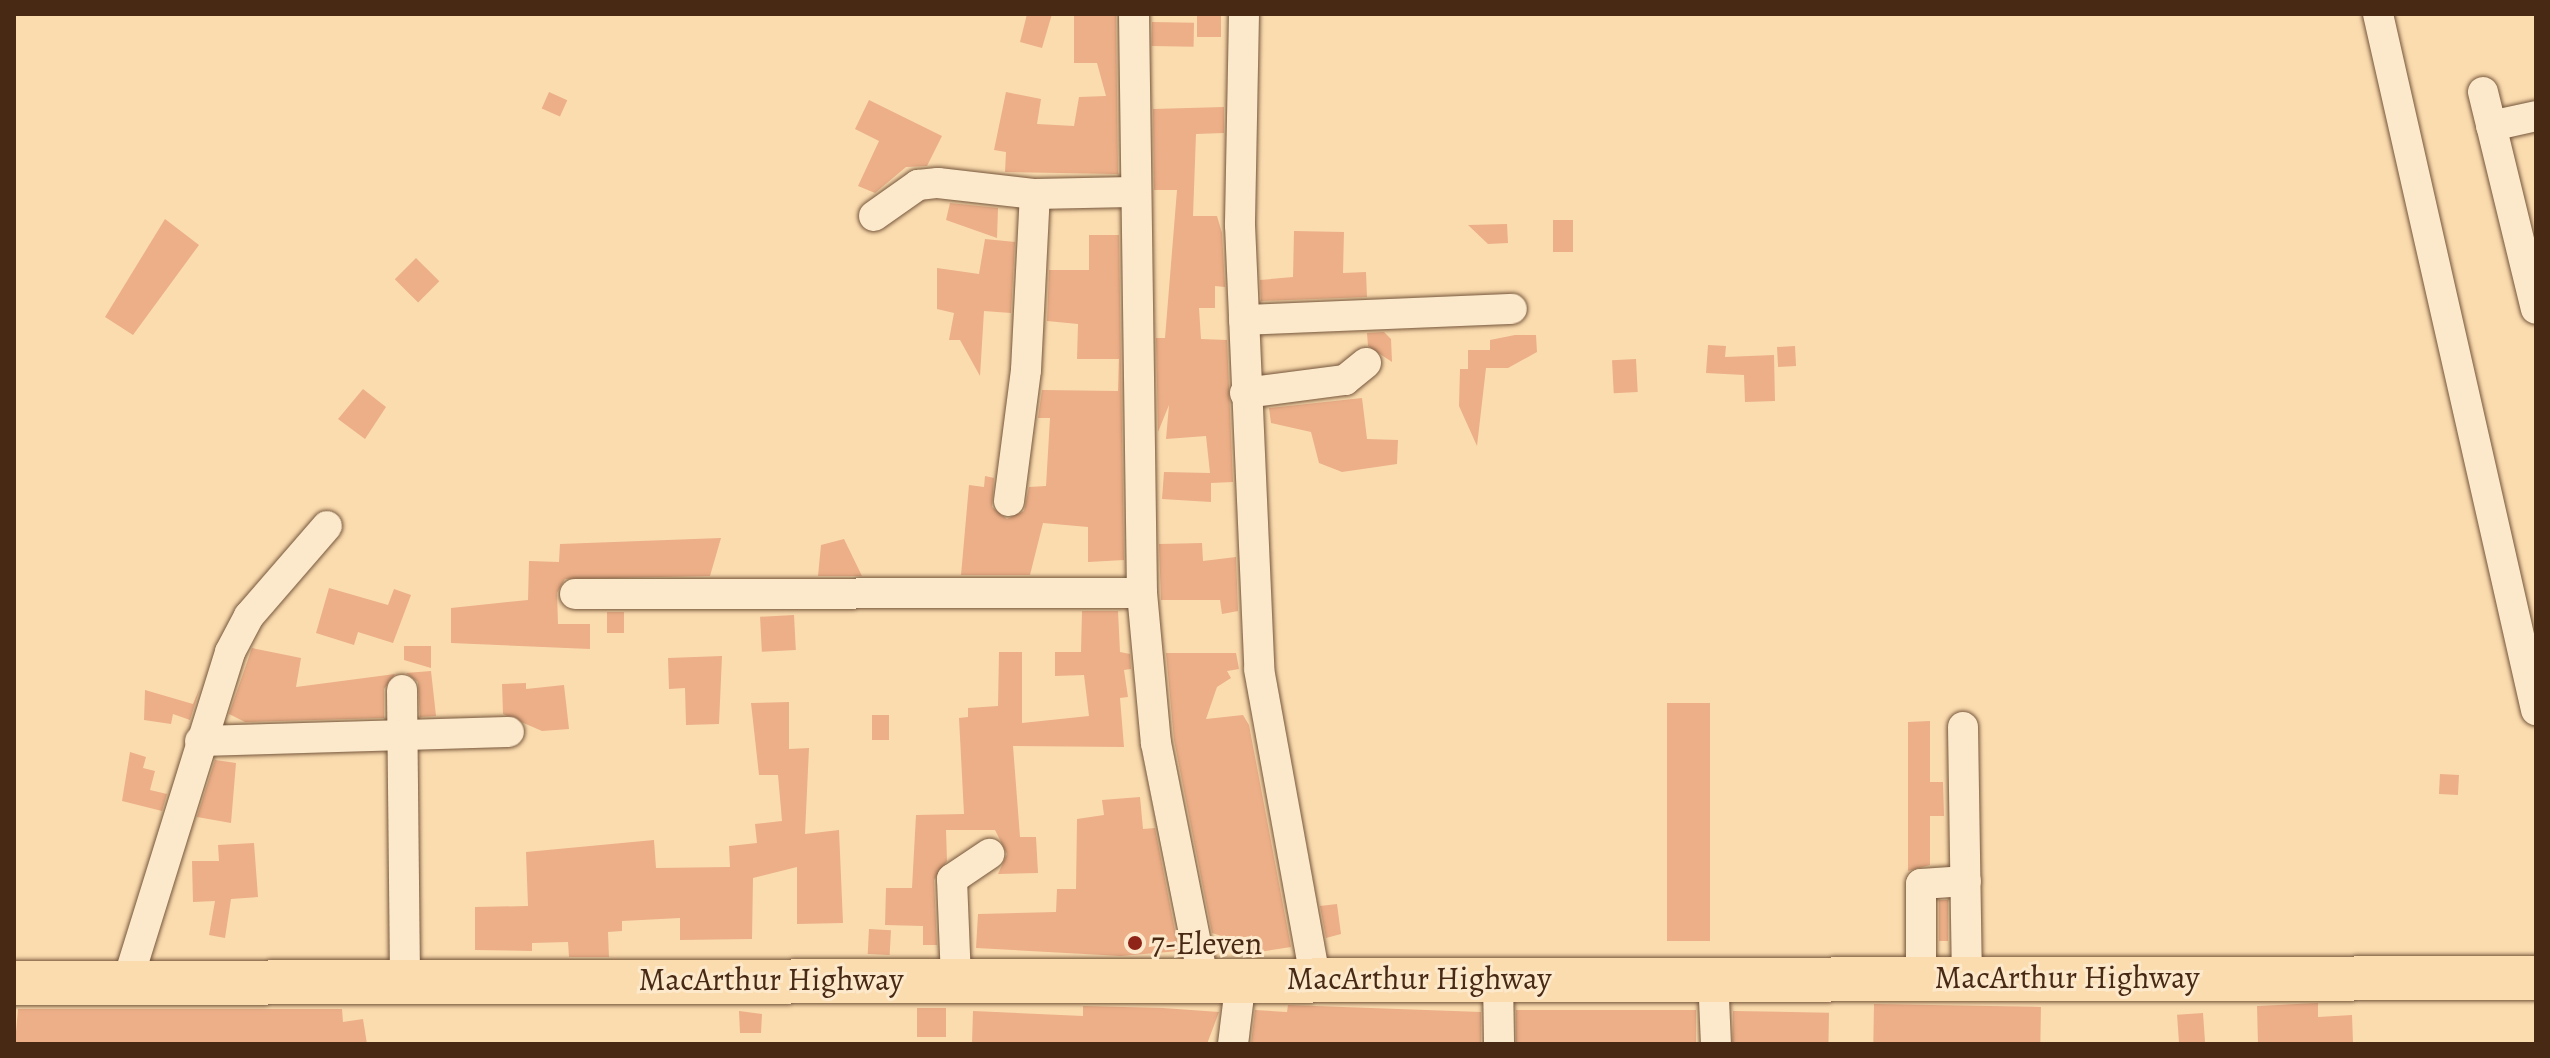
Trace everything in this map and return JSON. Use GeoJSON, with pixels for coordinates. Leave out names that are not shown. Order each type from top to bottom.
{"type":"FeatureCollection","features":[{"type":"Feature","properties":{"kind":"highway","name":"MacArthur Highway"},"geometry":{"type":"LineString","coordinates":[[14,983],[1713,976],[2536,978]]}},
{"type":"Feature","properties":{"kind":"street"},"geometry":{"type":"LineString","coordinates":[[1134,14],[1132,192],[1142,593],[1156,743],[1222,978],[1233,1044]]}},
{"type":"Feature","properties":{"kind":"street"},"geometry":{"type":"LineString","coordinates":[[1244,14],[1245,393],[1262,710],[1315,978]]}},
{"type":"Feature","properties":{"kind":"street"},"geometry":{"type":"LineString","coordinates":[[2378,14],[2536,710]]}},
{"type":"Feature","properties":{"kind":"street"},"geometry":{"type":"LineString","coordinates":[[2483,92],[2536,309]]}},
{"type":"Feature","properties":{"kind":"street"},"geometry":{"type":"LineString","coordinates":[[2491,126],[2536,116]]}},
{"type":"Feature","properties":{"kind":"street"},"geometry":{"type":"LineString","coordinates":[[874,216],[918,185],[1035,194],[1132,192]]}},
{"type":"Feature","properties":{"kind":"street"},"geometry":{"type":"LineString","coordinates":[[1009,501],[1026,370],[1035,194]]}},
{"type":"Feature","properties":{"kind":"street"},"geometry":{"type":"LineString","coordinates":[[1244,320],[1512,309]]}},
{"type":"Feature","properties":{"kind":"street"},"geometry":{"type":"LineString","coordinates":[[1245,393],[1345,380],[1366,363]]}},
{"type":"Feature","properties":{"kind":"street"},"geometry":{"type":"LineString","coordinates":[[127,983],[200,741],[249,616],[327,526]]}},
{"type":"Feature","properties":{"kind":"street"},"geometry":{"type":"LineString","coordinates":[[575,594],[1142,593]]}},
{"type":"Feature","properties":{"kind":"street"},"geometry":{"type":"LineString","coordinates":[[402,690],[408,733],[405,979]]}},
{"type":"Feature","properties":{"kind":"street"},"geometry":{"type":"LineString","coordinates":[[1963,727],[1967,978]]}},
{"type":"Feature","properties":{"kind":"street"},"geometry":{"type":"LineString","coordinates":[[200,741],[509,732]]}},
{"type":"Feature","properties":{"kind":"street"},"geometry":{"type":"LineString","coordinates":[[956,979],[952,879],[989,854]]}},
{"type":"Feature","properties":{"kind":"street"},"geometry":{"type":"LineString","coordinates":[[1921,977],[1921,884],[1966,881]]}},
{"type":"Feature","properties":{"kind":"street"},"geometry":{"type":"LineString","coordinates":[[1713,976],[1716,1044]]}},
{"type":"Feature","properties":{"kind":"street"},"geometry":{"type":"LineString","coordinates":[[1498,978],[1499,1044]]}},
{"type":"Feature","properties":{"kind":"building"},"geometry":{"type":"Polygon","coordinates":[[[1027,14],[1052,14],[1042,48],[1020,42],[1027,14]]]}},
{"type":"Feature","properties":{"kind":"building"},"geometry":{"type":"Polygon","coordinates":[[[1074,14],[1116,14],[1118,174],[1005,172],[1006,152],[994,150],[1006,92],[1041,99],[1037,124],[1074,126],[1079,97],[1106,96],[1097,63],[1074,63],[1074,14]]]}},
{"type":"Feature","properties":{"kind":"building"},"geometry":{"type":"Polygon","coordinates":[[[1197,14],[1221,14],[1221,37],[1197,37],[1197,14]]]}},
{"type":"Feature","properties":{"kind":"building"},"geometry":{"type":"Polygon","coordinates":[[[1152,22],[1194,23],[1194,47],[1152,46],[1152,22]]]}},
{"type":"Feature","properties":{"kind":"building"},"geometry":{"type":"Polygon","coordinates":[[[549,92],[567,100],[560,117],[542,108],[549,92]]]}},
{"type":"Feature","properties":{"kind":"building"},"geometry":{"type":"Polygon","coordinates":[[[869,100],[942,136],[927,166],[906,167],[875,193],[858,186],[879,141],[855,129],[869,100]]]}},
{"type":"Feature","properties":{"kind":"building"},"geometry":{"type":"Polygon","coordinates":[[[1224,107],[1224,133],[1196,134],[1193,216],[1217,216],[1222,233],[1225,287],[1215,286],[1215,308],[1199,308],[1201,339],[1227,340],[1233,482],[1211,483],[1211,502],[1162,499],[1164,472],[1210,473],[1206,436],[1166,439],[1169,405],[1158,432],[1156,338],[1165,338],[1177,190],[1154,190],[1153,109],[1224,107]]]}},
{"type":"Feature","properties":{"kind":"building"},"geometry":{"type":"Polygon","coordinates":[[[950,203],[998,208],[997,238],[946,220],[950,203]]]}},
{"type":"Feature","properties":{"kind":"building"},"geometry":{"type":"Polygon","coordinates":[[[165,219],[199,245],[133,335],[105,317],[165,219]]]}},
{"type":"Feature","properties":{"kind":"building"},"geometry":{"type":"Polygon","coordinates":[[[1553,220],[1573,220],[1573,252],[1553,252],[1553,220]]]}},
{"type":"Feature","properties":{"kind":"building"},"geometry":{"type":"Polygon","coordinates":[[[1507,224],[1508,243],[1488,244],[1468,225],[1507,224]]]}},
{"type":"Feature","properties":{"kind":"building"},"geometry":{"type":"Polygon","coordinates":[[[1294,231],[1344,232],[1343,273],[1366,272],[1367,297],[1261,301],[1260,280],[1293,277],[1294,231]]]}},
{"type":"Feature","properties":{"kind":"building"},"geometry":{"type":"Polygon","coordinates":[[[1089,235],[1119,235],[1124,560],[1088,562],[1088,527],[1043,523],[1030,575],[961,575],[969,485],[984,487],[985,476],[994,478],[992,507],[1007,519],[1024,511],[1029,487],[1046,486],[1050,418],[1038,418],[1042,390],[1118,391],[1119,359],[1077,359],[1078,324],[1047,321],[1049,270],[1089,270],[1089,235]]]}},
{"type":"Feature","properties":{"kind":"building"},"geometry":{"type":"Polygon","coordinates":[[[985,239],[1015,242],[1011,313],[984,311],[980,376],[960,340],[949,340],[954,313],[937,309],[937,268],[979,274],[985,239]]]}},
{"type":"Feature","properties":{"kind":"building"},"geometry":{"type":"Polygon","coordinates":[[[416,258],[439,281],[418,303],[395,279],[416,258]]]}},
{"type":"Feature","properties":{"kind":"building"},"geometry":{"type":"Polygon","coordinates":[[[1384,332],[1391,339],[1392,362],[1368,346],[1367,333],[1384,332]]]}},
{"type":"Feature","properties":{"kind":"building"},"geometry":{"type":"Polygon","coordinates":[[[1536,335],[1537,352],[1508,368],[1486,368],[1477,446],[1459,406],[1460,369],[1468,369],[1468,350],[1490,350],[1490,340],[1536,335]]]}},
{"type":"Feature","properties":{"kind":"building"},"geometry":{"type":"Polygon","coordinates":[[[1708,345],[1726,346],[1725,357],[1774,355],[1775,401],[1745,402],[1744,375],[1706,373],[1708,345]]]}},
{"type":"Feature","properties":{"kind":"building"},"geometry":{"type":"Polygon","coordinates":[[[1795,346],[1796,366],[1778,367],[1777,347],[1795,346]]]}},
{"type":"Feature","properties":{"kind":"building"},"geometry":{"type":"Polygon","coordinates":[[[1636,359],[1638,392],[1614,393],[1612,360],[1636,359]]]}},
{"type":"Feature","properties":{"kind":"building"},"geometry":{"type":"Polygon","coordinates":[[[363,389],[386,407],[365,439],[338,419],[363,389]]]}},
{"type":"Feature","properties":{"kind":"building"},"geometry":{"type":"Polygon","coordinates":[[[1362,398],[1367,439],[1398,440],[1397,464],[1342,472],[1319,463],[1311,432],[1271,423],[1269,408],[1362,398]]]}},
{"type":"Feature","properties":{"kind":"building"},"geometry":{"type":"Polygon","coordinates":[[[721,538],[710,576],[565,579],[557,593],[558,624],[590,624],[590,649],[451,643],[451,608],[528,600],[529,561],[559,562],[560,544],[721,538]]]}},
{"type":"Feature","properties":{"kind":"building"},"geometry":{"type":"Polygon","coordinates":[[[844,539],[862,576],[818,576],[821,545],[844,539]]]}},
{"type":"Feature","properties":{"kind":"building"},"geometry":{"type":"Polygon","coordinates":[[[1202,543],[1203,561],[1236,557],[1238,611],[1222,614],[1220,600],[1161,600],[1159,544],[1202,543]]]}},
{"type":"Feature","properties":{"kind":"building"},"geometry":{"type":"Polygon","coordinates":[[[329,588],[388,605],[394,589],[411,595],[393,643],[358,632],[354,645],[316,633],[329,588]]]}},
{"type":"Feature","properties":{"kind":"building"},"geometry":{"type":"Polygon","coordinates":[[[1082,611],[1118,611],[1120,652],[1130,654],[1131,669],[1124,670],[1128,697],[1120,698],[1124,747],[1013,746],[1020,837],[1036,837],[1038,873],[998,874],[1007,854],[995,830],[946,830],[947,861],[934,880],[937,945],[923,945],[923,926],[885,925],[886,888],[912,888],[916,815],[964,814],[959,718],[968,717],[968,708],[998,706],[999,652],[1022,652],[1022,723],[1089,716],[1084,675],[1055,676],[1055,652],[1081,652],[1082,611]]]}},
{"type":"Feature","properties":{"kind":"building"},"geometry":{"type":"Polygon","coordinates":[[[607,612],[624,612],[624,633],[607,633],[607,612]]]}},
{"type":"Feature","properties":{"kind":"building"},"geometry":{"type":"Polygon","coordinates":[[[794,615],[796,650],[762,652],[760,617],[794,615]]]}},
{"type":"Feature","properties":{"kind":"building"},"geometry":{"type":"Polygon","coordinates":[[[404,646],[431,646],[431,668],[404,660],[404,646]]]}},
{"type":"Feature","properties":{"kind":"building"},"geometry":{"type":"Polygon","coordinates":[[[252,648],[301,658],[296,687],[395,674],[384,689],[384,718],[245,722],[229,714],[252,648]]]}},
{"type":"Feature","properties":{"kind":"building"},"geometry":{"type":"Polygon","coordinates":[[[1166,653],[1236,653],[1239,669],[1227,671],[1231,678],[1217,687],[1206,719],[1243,715],[1249,725],[1291,947],[1234,956],[1231,939],[1212,933],[1174,740],[1166,653]]]}},
{"type":"Feature","properties":{"kind":"building"},"geometry":{"type":"Polygon","coordinates":[[[722,656],[719,724],[686,725],[685,688],[669,689],[668,658],[722,656]]]}},
{"type":"Feature","properties":{"kind":"building"},"geometry":{"type":"Polygon","coordinates":[[[431,671],[436,716],[420,717],[418,682],[406,673],[431,671]]]}},
{"type":"Feature","properties":{"kind":"building"},"geometry":{"type":"Polygon","coordinates":[[[526,683],[526,689],[564,685],[569,729],[542,731],[503,714],[502,684],[526,683]]]}},
{"type":"Feature","properties":{"kind":"building"},"geometry":{"type":"Polygon","coordinates":[[[200,688],[190,720],[173,714],[171,724],[144,720],[145,690],[193,704],[200,688]]]}},
{"type":"Feature","properties":{"kind":"building"},"geometry":{"type":"Polygon","coordinates":[[[789,702],[789,749],[809,748],[805,834],[839,830],[843,923],[797,924],[797,867],[753,878],[752,939],[680,940],[680,918],[622,921],[622,931],[608,932],[609,957],[569,957],[568,942],[532,943],[532,951],[475,950],[475,907],[528,906],[526,852],[654,840],[656,868],[730,867],[729,846],[757,843],[755,824],[782,821],[778,775],[759,775],[751,703],[789,702]]]}},
{"type":"Feature","properties":{"kind":"building"},"geometry":{"type":"Polygon","coordinates":[[[1667,703],[1710,703],[1710,941],[1667,941],[1667,703]]]}},
{"type":"Feature","properties":{"kind":"building"},"geometry":{"type":"Polygon","coordinates":[[[872,715],[889,715],[889,740],[872,740],[872,715]]]}},
{"type":"Feature","properties":{"kind":"building"},"geometry":{"type":"Polygon","coordinates":[[[1930,721],[1930,782],[1943,782],[1944,816],[1930,816],[1930,865],[1908,871],[1908,722],[1930,721]]]}},
{"type":"Feature","properties":{"kind":"building"},"geometry":{"type":"Polygon","coordinates":[[[130,752],[146,757],[143,768],[155,771],[150,790],[167,794],[162,811],[122,801],[130,752]]]}},
{"type":"Feature","properties":{"kind":"building"},"geometry":{"type":"Polygon","coordinates":[[[215,760],[236,763],[231,823],[197,817],[215,760]]]}},
{"type":"Feature","properties":{"kind":"building"},"geometry":{"type":"Polygon","coordinates":[[[2440,774],[2459,775],[2458,795],[2439,794],[2440,774]]]}},
{"type":"Feature","properties":{"kind":"building"},"geometry":{"type":"Polygon","coordinates":[[[1140,797],[1143,829],[1155,828],[1179,951],[1121,956],[976,948],[978,914],[1056,912],[1057,889],[1076,889],[1077,819],[1104,815],[1102,800],[1140,797]]]}},
{"type":"Feature","properties":{"kind":"building"},"geometry":{"type":"Polygon","coordinates":[[[254,843],[258,897],[231,899],[225,938],[209,935],[215,901],[193,902],[192,861],[219,861],[218,845],[254,843]]]}},
{"type":"Feature","properties":{"kind":"building"},"geometry":{"type":"Polygon","coordinates":[[[1939,900],[1948,900],[1948,941],[1939,941],[1939,900]]]}},
{"type":"Feature","properties":{"kind":"building"},"geometry":{"type":"Polygon","coordinates":[[[1337,904],[1341,934],[1326,938],[1320,906],[1337,904]]]}},
{"type":"Feature","properties":{"kind":"building"},"geometry":{"type":"Polygon","coordinates":[[[869,929],[891,930],[890,955],[868,954],[869,929]]]}},
{"type":"Feature","properties":{"kind":"building"},"geometry":{"type":"Polygon","coordinates":[[[2318,1003],[2318,1017],[2352,1015],[2353,1042],[2258,1044],[2257,1006],[2318,1003]]]}},
{"type":"Feature","properties":{"kind":"building"},"geometry":{"type":"Polygon","coordinates":[[[1874,1004],[2041,1007],[2040,1044],[1873,1044],[1874,1004]]]}},
{"type":"Feature","properties":{"kind":"building"},"geometry":{"type":"Polygon","coordinates":[[[1288,1005],[1481,1012],[1481,1044],[1251,1044],[1255,1010],[1287,1012],[1288,1005]]]}},
{"type":"Feature","properties":{"kind":"building"},"geometry":{"type":"Polygon","coordinates":[[[1083,1006],[1219,1012],[1207,1044],[972,1044],[973,1011],[1083,1016],[1083,1006]]]}},
{"type":"Feature","properties":{"kind":"building"},"geometry":{"type":"Polygon","coordinates":[[[917,1008],[946,1008],[946,1037],[917,1037],[917,1008]]]}},
{"type":"Feature","properties":{"kind":"building"},"geometry":{"type":"Polygon","coordinates":[[[18,1009],[342,1009],[343,1022],[363,1019],[367,1044],[15,1044],[18,1009]]]}},
{"type":"Feature","properties":{"kind":"building"},"geometry":{"type":"Polygon","coordinates":[[[1516,1010],[1696,1010],[1696,1044],[1516,1044],[1516,1010]]]}},
{"type":"Feature","properties":{"kind":"building"},"geometry":{"type":"Polygon","coordinates":[[[739,1011],[762,1014],[761,1033],[740,1033],[739,1011]]]}},
{"type":"Feature","properties":{"kind":"building"},"geometry":{"type":"Polygon","coordinates":[[[1733,1011],[1829,1013],[1828,1044],[1732,1044],[1733,1011]]]}},
{"type":"Feature","properties":{"kind":"building"},"geometry":{"type":"Polygon","coordinates":[[[2203,1013],[2205,1044],[2179,1044],[2177,1015],[2203,1013]]]}},
{"type":"Feature","properties":{"kind":"place","name":"7-Eleven"},"geometry":{"type":"Point","coordinates":[1135,943]}}]}
